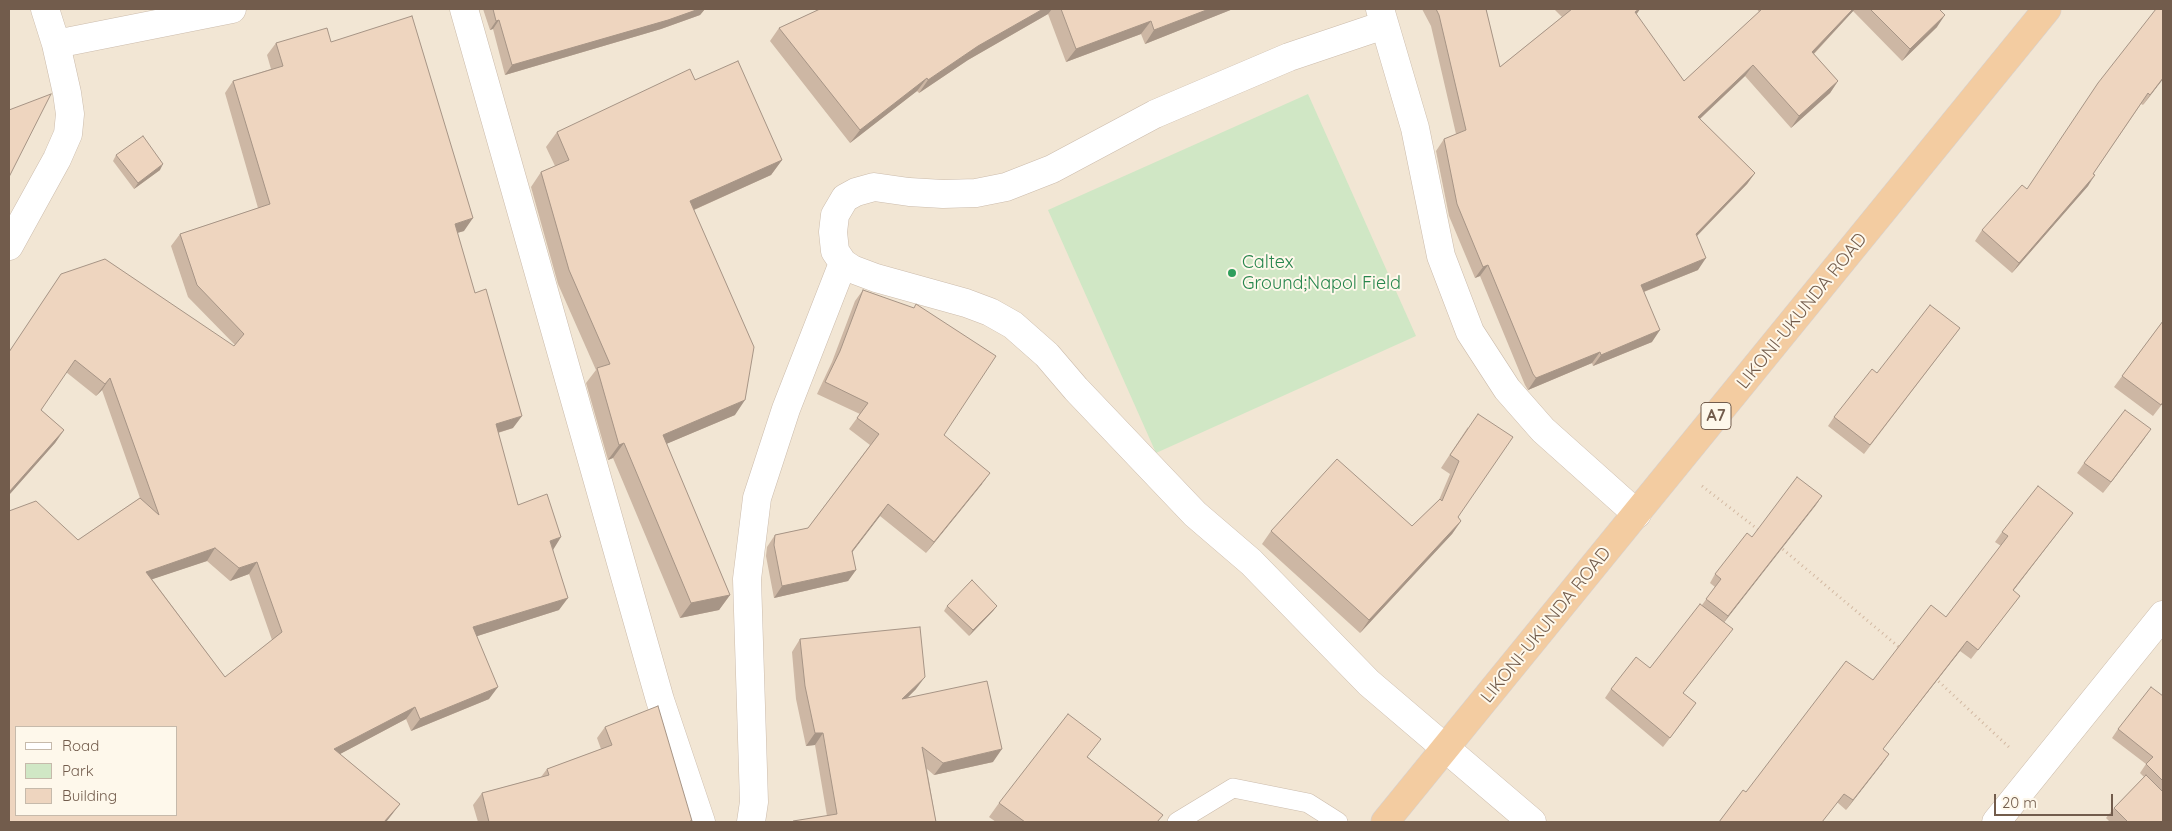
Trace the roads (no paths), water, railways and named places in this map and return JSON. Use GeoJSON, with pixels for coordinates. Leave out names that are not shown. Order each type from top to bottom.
{"type":"FeatureCollection","features":[{"type":"Feature","properties":{"kind":"highway","name":"LIKONI-UKUNDA ROAD"},"geometry":{"type":"LineString","coordinates":[[1385,822],[2047,9]]}},
{"type":"Feature","properties":{"kind":"street"},"geometry":{"type":"LineString","coordinates":[[9,246],[57,159],[68,134],[70,114],[56,44],[45,9]]}},
{"type":"Feature","properties":{"kind":"street"},"geometry":{"type":"LineString","coordinates":[[56,44],[232,9]]}},
{"type":"Feature","properties":{"kind":"street"},"geometry":{"type":"LineString","coordinates":[[464,9],[660,700],[701,822]]}},
{"type":"Feature","properties":{"kind":"street"},"geometry":{"type":"LineString","coordinates":[[1532,822],[1369,683],[1251,562],[1195,514],[1089,402],[1048,355],[1013,325],[990,312],[966,303],[876,278],[842,263],[835,251],[833,232],[836,215],[845,198],[856,192],[874,187],[909,192],[976,193],[1006,187],[1052,169],[1155,114],[1382,17],[1414,128],[1442,256],[1470,332],[1507,389],[1543,430],[1637,514]]}},
{"type":"Feature","properties":{"kind":"street"},"geometry":{"type":"LineString","coordinates":[[751,822],[754,802],[747,578],[757,498],[786,409],[842,263]]}},
{"type":"Feature","properties":{"kind":"street"},"geometry":{"type":"LineString","coordinates":[[1996,822],[2163,615]]}},
{"type":"Feature","properties":{"kind":"lane"},"geometry":{"type":"LineString","coordinates":[[1177,822],[1233,788],[1308,803],[1338,822]]}},
{"type":"Feature","properties":{"kind":"place","name":"Caltex Ground;Napol Field"},"geometry":{"type":"Point","coordinates":[1232,273]}}]}
